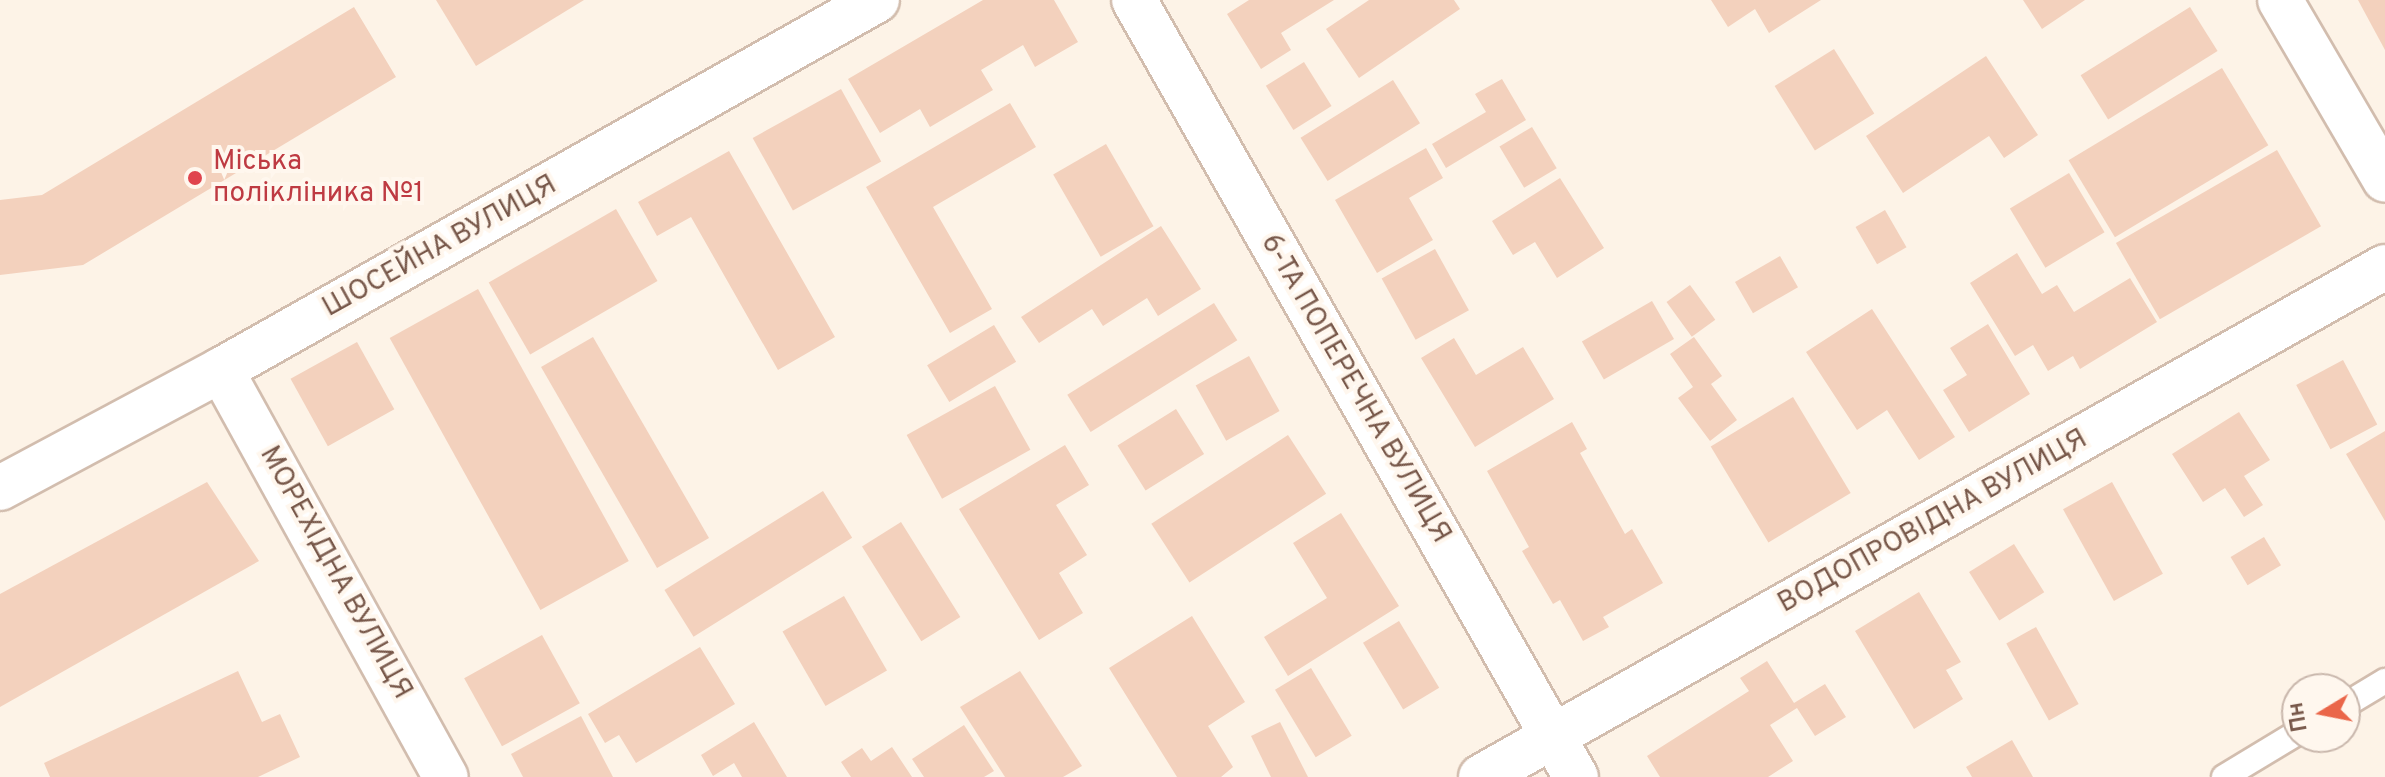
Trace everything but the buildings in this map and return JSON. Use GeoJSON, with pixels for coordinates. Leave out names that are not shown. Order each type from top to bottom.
{"type":"FeatureCollection","features":[{"type":"Feature","properties":{"kind":"street","name":"ШОСЕЙНА ВУЛИЦЯ"},"geometry":{"type":"LineString","coordinates":[[0,488],[221,370],[877,0]]}},
{"type":"Feature","properties":{"kind":"street","name":"6-ТА ПОПЕРЕЧНА ВУЛИЦЯ"},"geometry":{"type":"LineString","coordinates":[[1134,0],[1576,777]]}},
{"type":"Feature","properties":{"kind":"street"},"geometry":{"type":"LineString","coordinates":[[2280,0],[2385,180]]}},
{"type":"Feature","properties":{"kind":"street","name":"ВОДОПРОВІДНА ВУЛИЦЯ"},"geometry":{"type":"LineString","coordinates":[[1481,777],[2385,267]]}},
{"type":"Feature","properties":{"kind":"street","name":"МОРЕХІДНА ВУЛИЦЯ"},"geometry":{"type":"LineString","coordinates":[[221,370],[446,777]]}},
{"type":"Feature","properties":{"kind":"lane"},"geometry":{"type":"LineString","coordinates":[[2361,695],[2385,681]]}},
{"type":"Feature","properties":{"kind":"lane"},"geometry":{"type":"LineString","coordinates":[[2224,777],[2281,743]]}},
{"type":"Feature","properties":{"kind":"place","name":"Міська полікліника №1"},"geometry":{"type":"Point","coordinates":[195,178]}}]}
